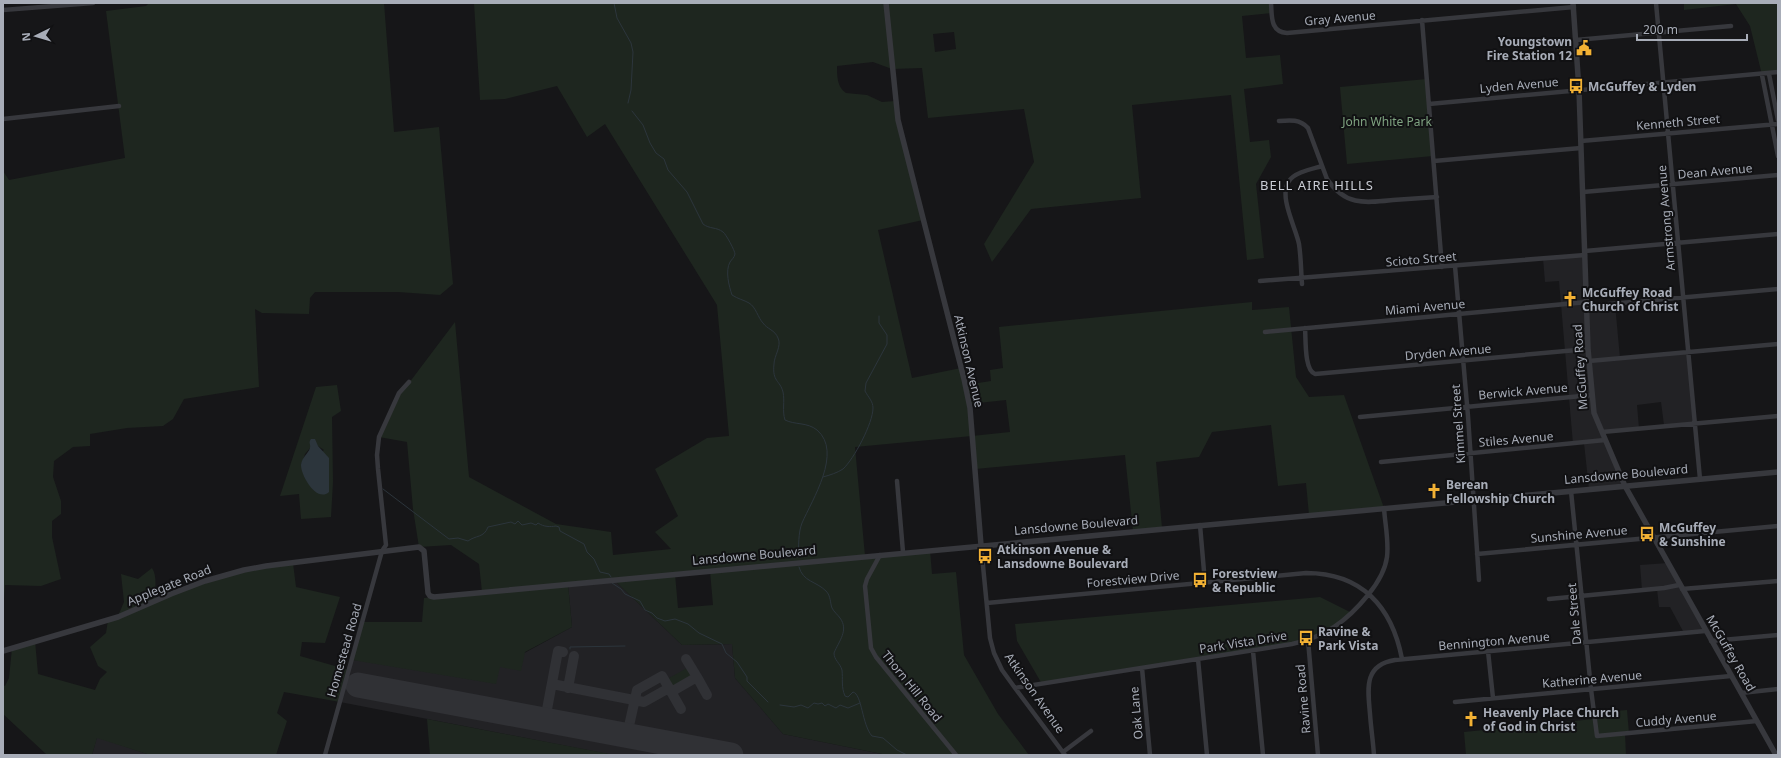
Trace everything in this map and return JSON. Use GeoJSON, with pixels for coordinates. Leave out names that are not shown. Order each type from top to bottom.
{"type":"FeatureCollection","features":[{"type":"Feature","properties":{"kind":"street"},"geometry":{"type":"LineString","coordinates":[[3,10],[92,3]]}},
{"type":"Feature","properties":{"kind":"street","name":"Atkinson Avenue"},"geometry":{"type":"LineString","coordinates":[[886,3],[898,120],[970,408],[990,638],[994,653],[1002,670],[1064,754]]}},
{"type":"Feature","properties":{"kind":"street","name":"Gray Avenue"},"geometry":{"type":"LineString","coordinates":[[1271,3],[1273,23],[1276,30],[1287,33],[1573,5]]}},
{"type":"Feature","properties":{"kind":"street","name":"Armstrong Avenue"},"geometry":{"type":"LineString","coordinates":[[1656,3],[1700,479]]}},
{"type":"Feature","properties":{"kind":"street","name":"McGuffey Road"},"geometry":{"type":"LineString","coordinates":[[1573,5],[1579,90],[1588,349],[1594,413],[1625,486],[1705,631],[1776,755]]}},
{"type":"Feature","properties":{"kind":"street"},"geometry":{"type":"LineString","coordinates":[[1422,20],[1442,267]]}},
{"type":"Feature","properties":{"kind":"street"},"geometry":{"type":"LineString","coordinates":[[1576,40],[1731,26]]}},
{"type":"Feature","properties":{"kind":"street","name":"Lyden Avenue"},"geometry":{"type":"LineString","coordinates":[[1429,104],[1762,75],[1778,72]]}},
{"type":"Feature","properties":{"kind":"street"},"geometry":{"type":"LineString","coordinates":[[1769,74],[1778,120]]}},
{"type":"Feature","properties":{"kind":"street"},"geometry":{"type":"LineString","coordinates":[[1762,75],[1778,156]]}},
{"type":"Feature","properties":{"kind":"street"},"geometry":{"type":"LineString","coordinates":[[3,119],[119,106]]}},
{"type":"Feature","properties":{"kind":"street"},"geometry":{"type":"LineString","coordinates":[[1280,121],[1295,120],[1306,125],[1312,136],[1322,166],[1332,186],[1340,194],[1354,200],[1369,202],[1437,197]]}},
{"type":"Feature","properties":{"kind":"street","name":"Kenneth Street"},"geometry":{"type":"LineString","coordinates":[[1581,141],[1778,124]]}},
{"type":"Feature","properties":{"kind":"street"},"geometry":{"type":"LineString","coordinates":[[1434,161],[1581,148]]}},
{"type":"Feature","properties":{"kind":"street"},"geometry":{"type":"LineString","coordinates":[[1302,281],[1299,243],[1287,206],[1286,187],[1288,181],[1293,177],[1322,166]]}},
{"type":"Feature","properties":{"kind":"street","name":"Dean Avenue"},"geometry":{"type":"LineString","coordinates":[[1583,192],[1778,175]]}},
{"type":"Feature","properties":{"kind":"street","name":"Scioto Street"},"geometry":{"type":"LineString","coordinates":[[1260,281],[1302,281],[1778,234]]}},
{"type":"Feature","properties":{"kind":"street","name":"Kimmel Street"},"geometry":{"type":"LineString","coordinates":[[1455,266],[1467,407],[1479,580]]}},
{"type":"Feature","properties":{"kind":"street","name":"Miami Avenue"},"geometry":{"type":"LineString","coordinates":[[1265,332],[1459,314],[1683,298],[1778,289]]}},
{"type":"Feature","properties":{"kind":"street","name":"Dryden Avenue"},"geometry":{"type":"LineString","coordinates":[[1305,328],[1308,366],[1314,374],[1588,349]]}},
{"type":"Feature","properties":{"kind":"street"},"geometry":{"type":"LineString","coordinates":[[1589,361],[1778,344]]}},
{"type":"Feature","properties":{"kind":"street","name":"Homestead Road"},"geometry":{"type":"LineString","coordinates":[[325,755],[382,551],[386,546],[377,455],[379,437],[399,393],[409,382]]}},
{"type":"Feature","properties":{"kind":"street","name":"Berwick Avenue"},"geometry":{"type":"LineString","coordinates":[[1360,417],[1592,395]]}},
{"type":"Feature","properties":{"kind":"street"},"geometry":{"type":"LineString","coordinates":[[1602,432],[1778,416]]}},
{"type":"Feature","properties":{"kind":"street","name":"Stiles Avenue"},"geometry":{"type":"LineString","coordinates":[[1381,462],[1605,440]]}},
{"type":"Feature","properties":{"kind":"street","name":"Lansdowne Boulevard"},"geometry":{"type":"LineString","coordinates":[[419,548],[424,551],[428,593],[431,597],[1778,472]]}},
{"type":"Feature","properties":{"kind":"street"},"geometry":{"type":"LineString","coordinates":[[896,481],[904,552]]}},
{"type":"Feature","properties":{"kind":"street","name":"Dale Street"},"geometry":{"type":"LineString","coordinates":[[1571,491],[1591,689],[1598,736]]}},
{"type":"Feature","properties":{"kind":"street","name":"Park Vista Drive"},"geometry":{"type":"LineString","coordinates":[[1015,688],[1253,651],[1308,640],[1324,634],[1352,613],[1380,578],[1387,558],[1384,508]]}},
{"type":"Feature","properties":{"kind":"street"},"geometry":{"type":"LineString","coordinates":[[1200,525],[1205,583]]}},
{"type":"Feature","properties":{"kind":"street","name":"Sunshine Avenue"},"geometry":{"type":"LineString","coordinates":[[1478,554],[1778,526]]}},
{"type":"Feature","properties":{"kind":"street","name":"Applegate Road"},"geometry":{"type":"LineString","coordinates":[[3,651],[118,617],[189,587],[244,570],[382,551],[419,548]]}},
{"type":"Feature","properties":{"kind":"street","name":"Thorn Hill Road"},"geometry":{"type":"LineString","coordinates":[[880,555],[866,581],[871,648],[876,657],[956,755]]}},
{"type":"Feature","properties":{"kind":"street","name":"Forestview Drive"},"geometry":{"type":"LineString","coordinates":[[987,603],[1316,573],[1333,576],[1348,581],[1368,594],[1379,604],[1391,622],[1398,641],[1402,659]]}},
{"type":"Feature","properties":{"kind":"street"},"geometry":{"type":"LineString","coordinates":[[1549,599],[1664,588],[1778,581]]}},
{"type":"Feature","properties":{"kind":"street","name":"Bennington Avenue"},"geometry":{"type":"LineString","coordinates":[[1374,755],[1368,690],[1369,679],[1373,672],[1381,664],[1388,661],[1705,631]]}},
{"type":"Feature","properties":{"kind":"street"},"geometry":{"type":"LineString","coordinates":[[1711,641],[1778,635]]}},
{"type":"Feature","properties":{"kind":"street","name":"Ravine Road"},"geometry":{"type":"LineString","coordinates":[[1308,640],[1318,755]]}},
{"type":"Feature","properties":{"kind":"street"},"geometry":{"type":"LineString","coordinates":[[1253,651],[1263,755]]}},
{"type":"Feature","properties":{"kind":"street"},"geometry":{"type":"LineString","coordinates":[[1488,651],[1493,698]]}},
{"type":"Feature","properties":{"kind":"street"},"geometry":{"type":"LineString","coordinates":[[1198,659],[1206,755]]}},
{"type":"Feature","properties":{"kind":"street","name":"Oak Lane"},"geometry":{"type":"LineString","coordinates":[[1142,668],[1150,755]]}},
{"type":"Feature","properties":{"kind":"street","name":"Katherine Avenue"},"geometry":{"type":"LineString","coordinates":[[1455,702],[1731,676]]}},
{"type":"Feature","properties":{"kind":"street"},"geometry":{"type":"LineString","coordinates":[[1741,693],[1778,689]]}},
{"type":"Feature","properties":{"kind":"street","name":"Cuddy Avenue"},"geometry":{"type":"LineString","coordinates":[[1598,736],[1757,721]]}},
{"type":"Feature","properties":{"kind":"street"},"geometry":{"type":"LineString","coordinates":[[1064,754],[1091,731]]}},
{"type":"Feature","properties":{"kind":"street"},"geometry":{"type":"LineString","coordinates":[[1772,746],[1778,745]]}},
{"type":"Feature","properties":{"kind":"shaded area"},"geometry":{"type":"Polygon","coordinates":[[[1585,255],[1587,306],[1615,304],[1620,358],[1688,353],[1694,423],[1664,425],[1661,402],[1637,405],[1639,428],[1602,432],[1625,486],[1589,489],[1584,443],[1573,444],[1559,281],[1545,282],[1543,258],[1585,255]]]}},
{"type":"Feature","properties":{"kind":"shaded area"},"geometry":{"type":"Polygon","coordinates":[[[311,439],[315,439],[318,446],[329,458],[329,492],[324,494],[320,494],[310,487],[302,470],[301,465],[310,448],[311,439]]]}},
{"type":"Feature","properties":{"kind":"shaded area"},"geometry":{"type":"Polygon","coordinates":[[[1668,563],[1705,631],[1684,633],[1670,607],[1659,607],[1657,589],[1642,590],[1640,565],[1668,563]]]}},
{"type":"Feature","properties":{"kind":"shaded area"},"geometry":{"type":"Polygon","coordinates":[[[614,580],[682,645],[732,644],[735,678],[783,734],[887,755],[613,755],[340,702],[352,660],[499,667],[572,627],[568,584],[614,580]]]}},
{"type":"Feature","properties":{"kind":"shaded area"},"geometry":{"type":"Polygon","coordinates":[[[97,737],[150,755],[92,755],[97,737]]]}},
{"type":"Feature","properties":{"kind":"green space"},"geometry":{"type":"Polygon","coordinates":[[[149,3],[384,3],[394,132],[439,127],[453,284],[440,295],[398,292],[315,292],[310,298],[309,314],[262,313],[255,309],[259,387],[184,399],[173,419],[163,426],[127,428],[90,434],[90,446],[73,447],[54,461],[53,477],[61,501],[61,514],[52,521],[52,537],[61,579],[41,586],[5,585],[3,613],[3,171],[9,180],[125,158],[106,11],[146,6],[149,3]]]}},
{"type":"Feature","properties":{"kind":"green space"},"geometry":{"type":"Polygon","coordinates":[[[474,3],[1271,3],[1272,13],[1242,16],[1246,58],[1280,55],[1283,84],[1244,89],[1250,142],[1269,140],[1271,157],[1256,184],[1264,258],[1247,260],[1231,95],[1132,105],[1141,198],[1031,209],[992,262],[984,244],[1034,162],[1024,109],[928,118],[922,68],[892,69],[873,62],[837,66],[837,77],[841,88],[846,93],[867,95],[882,102],[895,101],[923,220],[878,230],[912,378],[961,368],[965,385],[991,381],[990,370],[1003,368],[999,327],[1252,302],[1252,310],[1289,307],[1296,377],[1309,397],[1344,395],[1384,508],[1309,515],[1306,483],[1278,486],[1271,425],[1212,432],[1199,457],[1156,462],[1162,528],[1133,531],[1125,455],[975,469],[972,436],[855,447],[865,556],[930,550],[932,574],[956,572],[964,655],[998,714],[1029,755],[887,755],[783,734],[735,678],[732,644],[682,645],[614,580],[568,584],[572,627],[525,652],[521,671],[500,667],[496,684],[352,660],[363,622],[422,622],[424,598],[482,592],[479,564],[451,545],[419,547],[413,509],[407,442],[379,437],[399,393],[412,379],[455,322],[469,477],[556,524],[611,532],[613,555],[671,549],[655,532],[678,516],[655,469],[707,438],[729,436],[717,305],[605,124],[587,137],[557,86],[505,99],[480,100],[474,3]],[[954,32],[933,34],[935,52],[956,49],[954,32]],[[1006,400],[969,404],[972,436],[1010,432],[1006,400]],[[710,571],[675,574],[678,608],[713,605],[710,571]]]}},
{"type":"Feature","properties":{"kind":"green space"},"geometry":{"type":"Polygon","coordinates":[[[1684,3],[1778,3],[1778,72],[1762,75],[1750,26],[1736,4],[1684,10],[1684,3]]]}},
{"type":"Feature","properties":{"kind":"green space","name":"John White Park"},"geometry":{"type":"Polygon","coordinates":[[[1427,79],[1433,156],[1347,164],[1340,87],[1427,79]]]}},
{"type":"Feature","properties":{"kind":"green space"},"geometry":{"type":"Polygon","coordinates":[[[337,385],[341,411],[332,417],[333,482],[331,517],[301,519],[299,494],[280,496],[316,387],[337,385]],[[318,446],[310,448],[305,454],[301,466],[324,450],[318,446]]]}},
{"type":"Feature","properties":{"kind":"green space"},"geometry":{"type":"Polygon","coordinates":[[[293,563],[296,587],[340,597],[325,643],[302,642],[300,656],[349,670],[340,702],[284,692],[277,713],[287,721],[276,755],[150,755],[97,738],[92,755],[46,755],[3,714],[3,685],[5,686],[9,678],[12,648],[35,641],[38,674],[95,690],[100,679],[107,672],[98,666],[90,647],[106,633],[108,620],[118,616],[124,602],[121,574],[138,579],[152,568],[155,579],[156,600],[244,570],[293,563]]]}},
{"type":"Feature","properties":{"kind":"green space"},"geometry":{"type":"Polygon","coordinates":[[[1320,597],[1352,613],[1346,619],[1302,642],[1042,684],[1017,641],[1015,624],[1320,597]]]}},
{"type":"Feature","properties":{"kind":"green space"},"geometry":{"type":"Polygon","coordinates":[[[689,667],[692,675],[672,687],[669,678],[689,667]]]}},
{"type":"Feature","properties":{"kind":"green space"},"geometry":{"type":"Polygon","coordinates":[[[1627,710],[1629,733],[1625,734],[1626,755],[1466,755],[1464,732],[1594,719],[1594,713],[1627,710]]]}},
{"type":"Feature","properties":{"kind":"green space"},"geometry":{"type":"Polygon","coordinates":[[[427,719],[615,755],[430,755],[427,719]]]}},
{"type":"Feature","properties":{"kind":"waterway"},"geometry":{"type":"LineString","coordinates":[[614,3],[617,18],[631,43],[633,52],[631,90],[628,103]]}},
{"type":"Feature","properties":{"kind":"waterway"},"geometry":{"type":"LineString","coordinates":[[632,111],[643,125],[650,143],[656,153],[664,159],[668,170],[687,192],[703,224],[723,232],[734,250],[735,254],[730,262],[728,270],[732,295],[751,305],[761,321],[775,333],[778,338],[779,344],[774,361],[774,374],[783,392],[785,420],[813,427],[824,439],[827,451],[826,463],[818,489],[802,523],[799,535],[798,557]]}},
{"type":"Feature","properties":{"kind":"waterway"},"geometry":{"type":"LineString","coordinates":[[823,477],[843,469],[862,440],[870,422],[873,406],[865,391],[866,383],[887,344],[887,335],[879,323],[879,316]]}},
{"type":"Feature","properties":{"kind":"waterway"},"geometry":{"type":"LineString","coordinates":[[383,489],[449,539],[458,538],[468,541],[482,535],[488,527],[511,522],[515,524],[518,521],[522,525],[531,523],[536,525],[538,523],[549,527],[559,527],[560,531],[584,544],[587,552],[594,559],[600,572],[609,574],[611,577]]}},
{"type":"Feature","properties":{"kind":"waterway"},"geometry":{"type":"LineString","coordinates":[[799,567],[807,579],[828,593],[832,608],[843,622],[844,627],[842,636],[834,653],[835,658],[842,670],[845,696],[848,697],[853,692],[856,694],[866,725],[872,736],[883,738],[897,750],[907,755]]}},
{"type":"Feature","properties":{"kind":"waterway"},"geometry":{"type":"LineString","coordinates":[[612,583],[621,589],[625,594],[640,601],[645,610],[652,613],[657,618],[665,621],[675,619],[688,624],[699,633],[722,644],[726,653],[737,662],[747,677],[747,681],[768,702]]}},
{"type":"Feature","properties":{"kind":"waterway"},"geometry":{"type":"LineString","coordinates":[[570,649],[570,647],[625,646]]}},
{"type":"Feature","properties":{"kind":"waterway"},"geometry":{"type":"LineString","coordinates":[[780,705],[794,707],[801,705],[808,708],[814,703],[822,703],[825,706],[828,704],[836,708],[840,705],[848,708],[860,703]]}},
{"type":"Feature","properties":{"kind":"taxiway"},"geometry":{"type":"LineString","coordinates":[[545,720],[558,651],[563,652]]}},
{"type":"Feature","properties":{"kind":"taxiway"},"geometry":{"type":"LineString","coordinates":[[568,688],[574,656]]}},
{"type":"Feature","properties":{"kind":"taxiway"},"geometry":{"type":"LineString","coordinates":[[686,659],[697,677]]}},
{"type":"Feature","properties":{"kind":"taxiway"},"geometry":{"type":"LineString","coordinates":[[627,735],[637,690],[662,676],[669,688]]}},
{"type":"Feature","properties":{"kind":"taxiway"},"geometry":{"type":"LineString","coordinates":[[671,692],[697,677],[707,695]]}},
{"type":"Feature","properties":{"kind":"taxiway"},"geometry":{"type":"LineString","coordinates":[[552,684],[644,702],[669,688],[681,709]]}},
{"type":"Feature","properties":{"kind":"runway"},"geometry":{"type":"LineString","coordinates":[[358,685],[731,755]]}},
{"type":"Feature","properties":{"kind":"place","name":"Youngstown Fire Station 12"},"geometry":{"type":"Point","coordinates":[1584,48]}},
{"type":"Feature","properties":{"kind":"place","name":"McGuffey & Lyden"},"geometry":{"type":"Point","coordinates":[1576,86]}},
{"type":"Feature","properties":{"kind":"place","name":"McGuffey Road Church of Christ"},"geometry":{"type":"Point","coordinates":[1570,299]}},
{"type":"Feature","properties":{"kind":"place","name":"Berean Fellowship Church"},"geometry":{"type":"Point","coordinates":[1434,491]}},
{"type":"Feature","properties":{"kind":"place","name":"McGuffey & Sunshine"},"geometry":{"type":"Point","coordinates":[1647,534]}},
{"type":"Feature","properties":{"kind":"place","name":"Atkinson Avenue & Lansdowne Boulevard"},"geometry":{"type":"Point","coordinates":[985,556]}},
{"type":"Feature","properties":{"kind":"place","name":"Forestview & Republic"},"geometry":{"type":"Point","coordinates":[1200,580]}},
{"type":"Feature","properties":{"kind":"place","name":"Ravine & Park Vista"},"geometry":{"type":"Point","coordinates":[1306,638]}},
{"type":"Feature","properties":{"kind":"place","name":"Heavenly Place Church of God in Christ"},"geometry":{"type":"Point","coordinates":[1471,719]}},
{"type":"Feature","properties":{"kind":"district","name":"BELL AIRE HILLS"},"geometry":{"type":"Point","coordinates":[1317,185]}}]}
